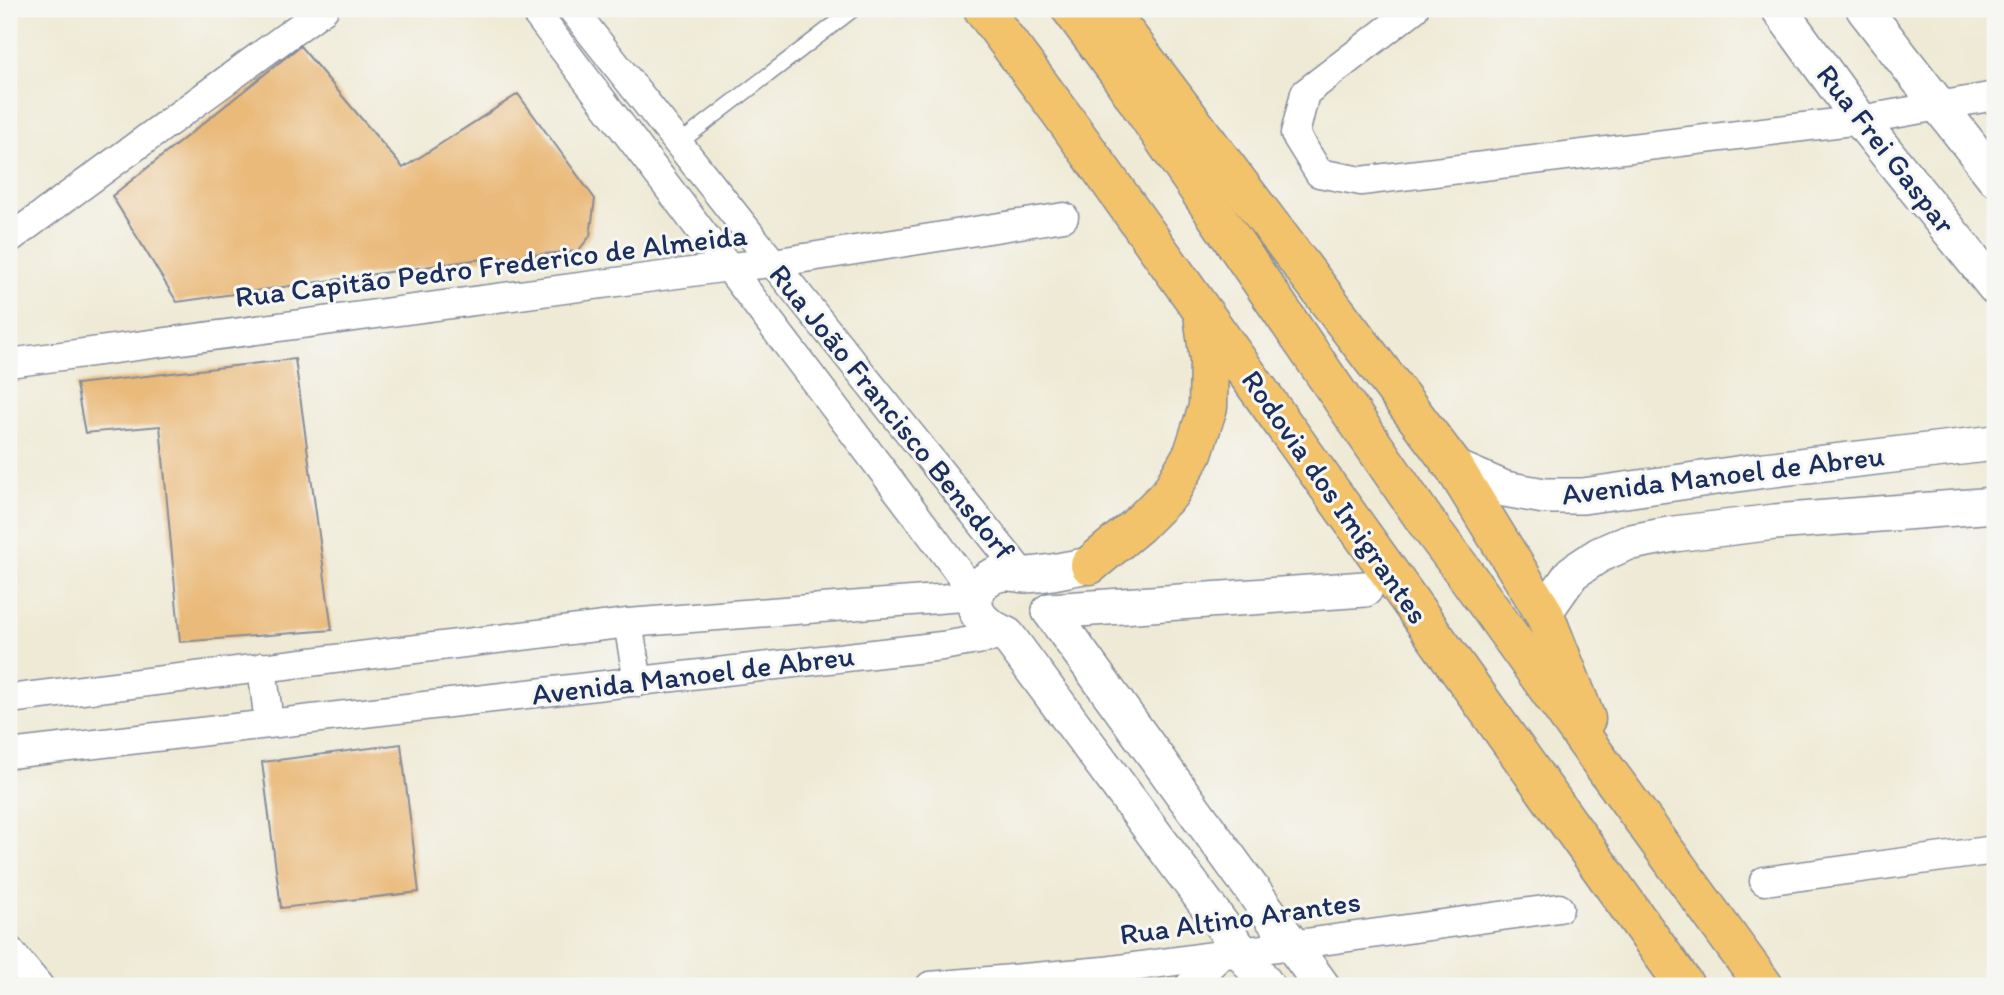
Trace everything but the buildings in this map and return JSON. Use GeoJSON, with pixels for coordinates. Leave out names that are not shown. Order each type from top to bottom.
{"type":"FeatureCollection","features":[{"type":"Feature","properties":{"kind":"highway","name":"Rodovia dos Imigrantes"},"geometry":{"type":"LineString","coordinates":[[983,9],[1060,112],[1685,986]]}},
{"type":"Feature","properties":{"kind":"highway","name":"Rodovia dos Imigrantes"},"geometry":{"type":"LineString","coordinates":[[1071,9],[1125,83],[1424,519],[1764,986]]}},
{"type":"Feature","properties":{"kind":"highway"},"geometry":{"type":"LineString","coordinates":[[1107,9],[1454,467],[1544,614],[1573,682],[1602,764]]}},
{"type":"Feature","properties":{"kind":"highway"},"geometry":{"type":"LineString","coordinates":[[1090,565],[1137,526],[1170,493],[1193,453],[1208,407],[1209,360],[1202,312]]}},
{"type":"Feature","properties":{"kind":"highway"},"geometry":{"type":"LineString","coordinates":[[1365,589],[1384,594],[1439,643]]}},
{"type":"Feature","properties":{"kind":"street"},"geometry":{"type":"LineString","coordinates":[[9,239],[324,9]]}},
{"type":"Feature","properties":{"kind":"street"},"geometry":{"type":"LineString","coordinates":[[533,9],[976,596]]}},
{"type":"Feature","properties":{"kind":"street","name":"Rua João Francisco Bensdorf"},"geometry":{"type":"LineString","coordinates":[[572,9],[1024,576],[1043,584],[1051,602],[1050,611],[1078,652],[1322,986]]}},
{"type":"Feature","properties":{"kind":"street"},"geometry":{"type":"LineString","coordinates":[[1414,9],[1305,93],[1295,134],[1319,173],[1360,181],[1860,120],[1995,96]]}},
{"type":"Feature","properties":{"kind":"street","name":"Rua Frei Gaspar"},"geometry":{"type":"LineString","coordinates":[[1779,9],[1860,120],[1995,287]]}},
{"type":"Feature","properties":{"kind":"street"},"geometry":{"type":"LineString","coordinates":[[1864,9],[1995,178]]}},
{"type":"Feature","properties":{"kind":"street","name":"Rua Capitão Pedro Frederico de Almeida"},"geometry":{"type":"LineString","coordinates":[[9,363],[729,267],[773,264],[1063,217]]}},
{"type":"Feature","properties":{"kind":"street","name":"Avenida Manoel de Abreu"},"geometry":{"type":"LineString","coordinates":[[1454,467],[1505,489],[1544,496],[1583,496],[1765,470],[1995,443]]}},
{"type":"Feature","properties":{"kind":"street"},"geometry":{"type":"LineString","coordinates":[[1765,470],[1775,522]]}},
{"type":"Feature","properties":{"kind":"street","name":"Avenida Manoel de Abreu"},"geometry":{"type":"LineString","coordinates":[[1544,614],[1573,573],[1599,555],[1626,543],[1674,534],[1775,522],[1995,505]]}},
{"type":"Feature","properties":{"kind":"street"},"geometry":{"type":"LineString","coordinates":[[1090,565],[1024,576],[1008,572],[995,575],[985,581],[976,596],[978,614],[986,624],[1007,635],[1231,954],[1267,986]]}},
{"type":"Feature","properties":{"kind":"street"},"geometry":{"type":"LineString","coordinates":[[1050,611],[1365,589]]}},
{"type":"Feature","properties":{"kind":"street","name":"Avenida Manoel de Abreu"},"geometry":{"type":"LineString","coordinates":[[9,699],[628,623],[976,596]]}},
{"type":"Feature","properties":{"kind":"street"},"geometry":{"type":"LineString","coordinates":[[1078,652],[1087,627],[1116,607]]}},
{"type":"Feature","properties":{"kind":"street","name":"Avenida Manoel de Abreu"},"geometry":{"type":"LineString","coordinates":[[9,754],[928,648],[1007,635],[1027,636],[1038,632],[1047,621],[1050,611]]}},
{"type":"Feature","properties":{"kind":"street"},"geometry":{"type":"LineString","coordinates":[[628,623],[638,682]]}},
{"type":"Feature","properties":{"kind":"street"},"geometry":{"type":"LineString","coordinates":[[262,667],[269,723]]}},
{"type":"Feature","properties":{"kind":"street"},"geometry":{"type":"LineString","coordinates":[[1763,881],[1995,850]]}},
{"type":"Feature","properties":{"kind":"street","name":"Rua Altino Arantes"},"geometry":{"type":"LineString","coordinates":[[930,986],[1106,978],[1290,944],[1559,908]]}},
{"type":"Feature","properties":{"kind":"street"},"geometry":{"type":"LineString","coordinates":[[9,950],[39,986]]}},
{"type":"Feature","properties":{"kind":"street"},"geometry":{"type":"LineString","coordinates":[[1189,986],[1231,954]]}},
{"type":"Feature","properties":{"kind":"lane"},"geometry":{"type":"LineString","coordinates":[[678,144],[854,9]]}}]}
